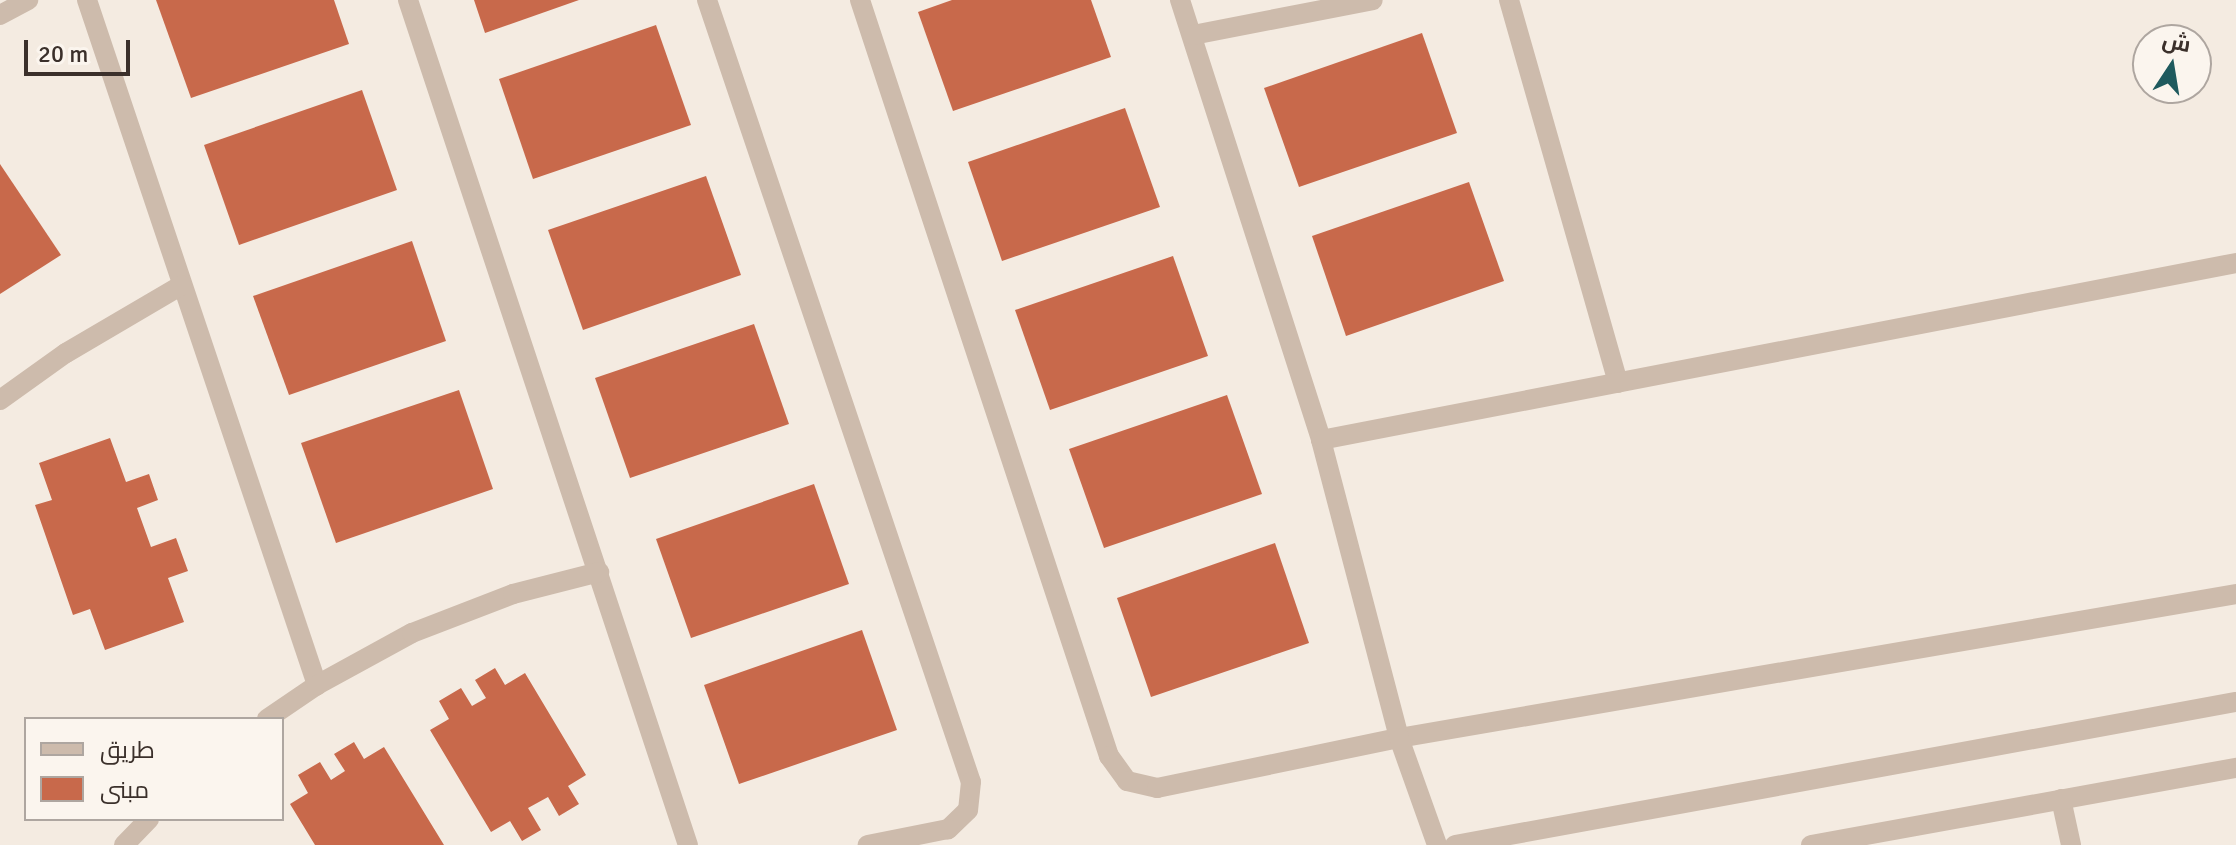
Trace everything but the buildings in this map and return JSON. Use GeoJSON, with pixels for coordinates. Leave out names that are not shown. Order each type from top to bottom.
{"type":"FeatureCollection","features":[{"type":"Feature","properties":{"kind":"street"},"geometry":{"type":"LineString","coordinates":[[0,15],[28,0]]}},
{"type":"Feature","properties":{"kind":"street"},"geometry":{"type":"LineString","coordinates":[[87,0],[317,685]]}},
{"type":"Feature","properties":{"kind":"street"},"geometry":{"type":"LineString","coordinates":[[408,0],[688,845]]}},
{"type":"Feature","properties":{"kind":"street"},"geometry":{"type":"LineString","coordinates":[[707,0],[971,782],[968,810],[948,829],[868,845]]}},
{"type":"Feature","properties":{"kind":"street"},"geometry":{"type":"LineString","coordinates":[[860,0],[1115,770],[1127,781],[1157,788],[1399,738],[2236,594]]}},
{"type":"Feature","properties":{"kind":"street"},"geometry":{"type":"LineString","coordinates":[[1180,0],[1321,440],[1399,738],[1437,845]]}},
{"type":"Feature","properties":{"kind":"street"},"geometry":{"type":"LineString","coordinates":[[1193,35],[1373,0]]}},
{"type":"Feature","properties":{"kind":"street"},"geometry":{"type":"LineString","coordinates":[[1509,0],[1618,383]]}},
{"type":"Feature","properties":{"kind":"street"},"geometry":{"type":"LineString","coordinates":[[1321,440],[2236,263]]}},
{"type":"Feature","properties":{"kind":"street"},"geometry":{"type":"LineString","coordinates":[[0,400],[66,353],[182,285]]}},
{"type":"Feature","properties":{"kind":"street"},"geometry":{"type":"LineString","coordinates":[[270,717],[317,685],[412,633],[549,583],[599,572]]}},
{"type":"Feature","properties":{"kind":"street"},"geometry":{"type":"LineString","coordinates":[[1455,845],[2236,702]]}},
{"type":"Feature","properties":{"kind":"street"},"geometry":{"type":"LineString","coordinates":[[1811,845],[2236,768]]}},
{"type":"Feature","properties":{"kind":"street"},"geometry":{"type":"LineString","coordinates":[[2061,799],[2071,845]]}},
{"type":"Feature","properties":{"kind":"street"},"geometry":{"type":"LineString","coordinates":[[124,845],[147,821]]}}]}
